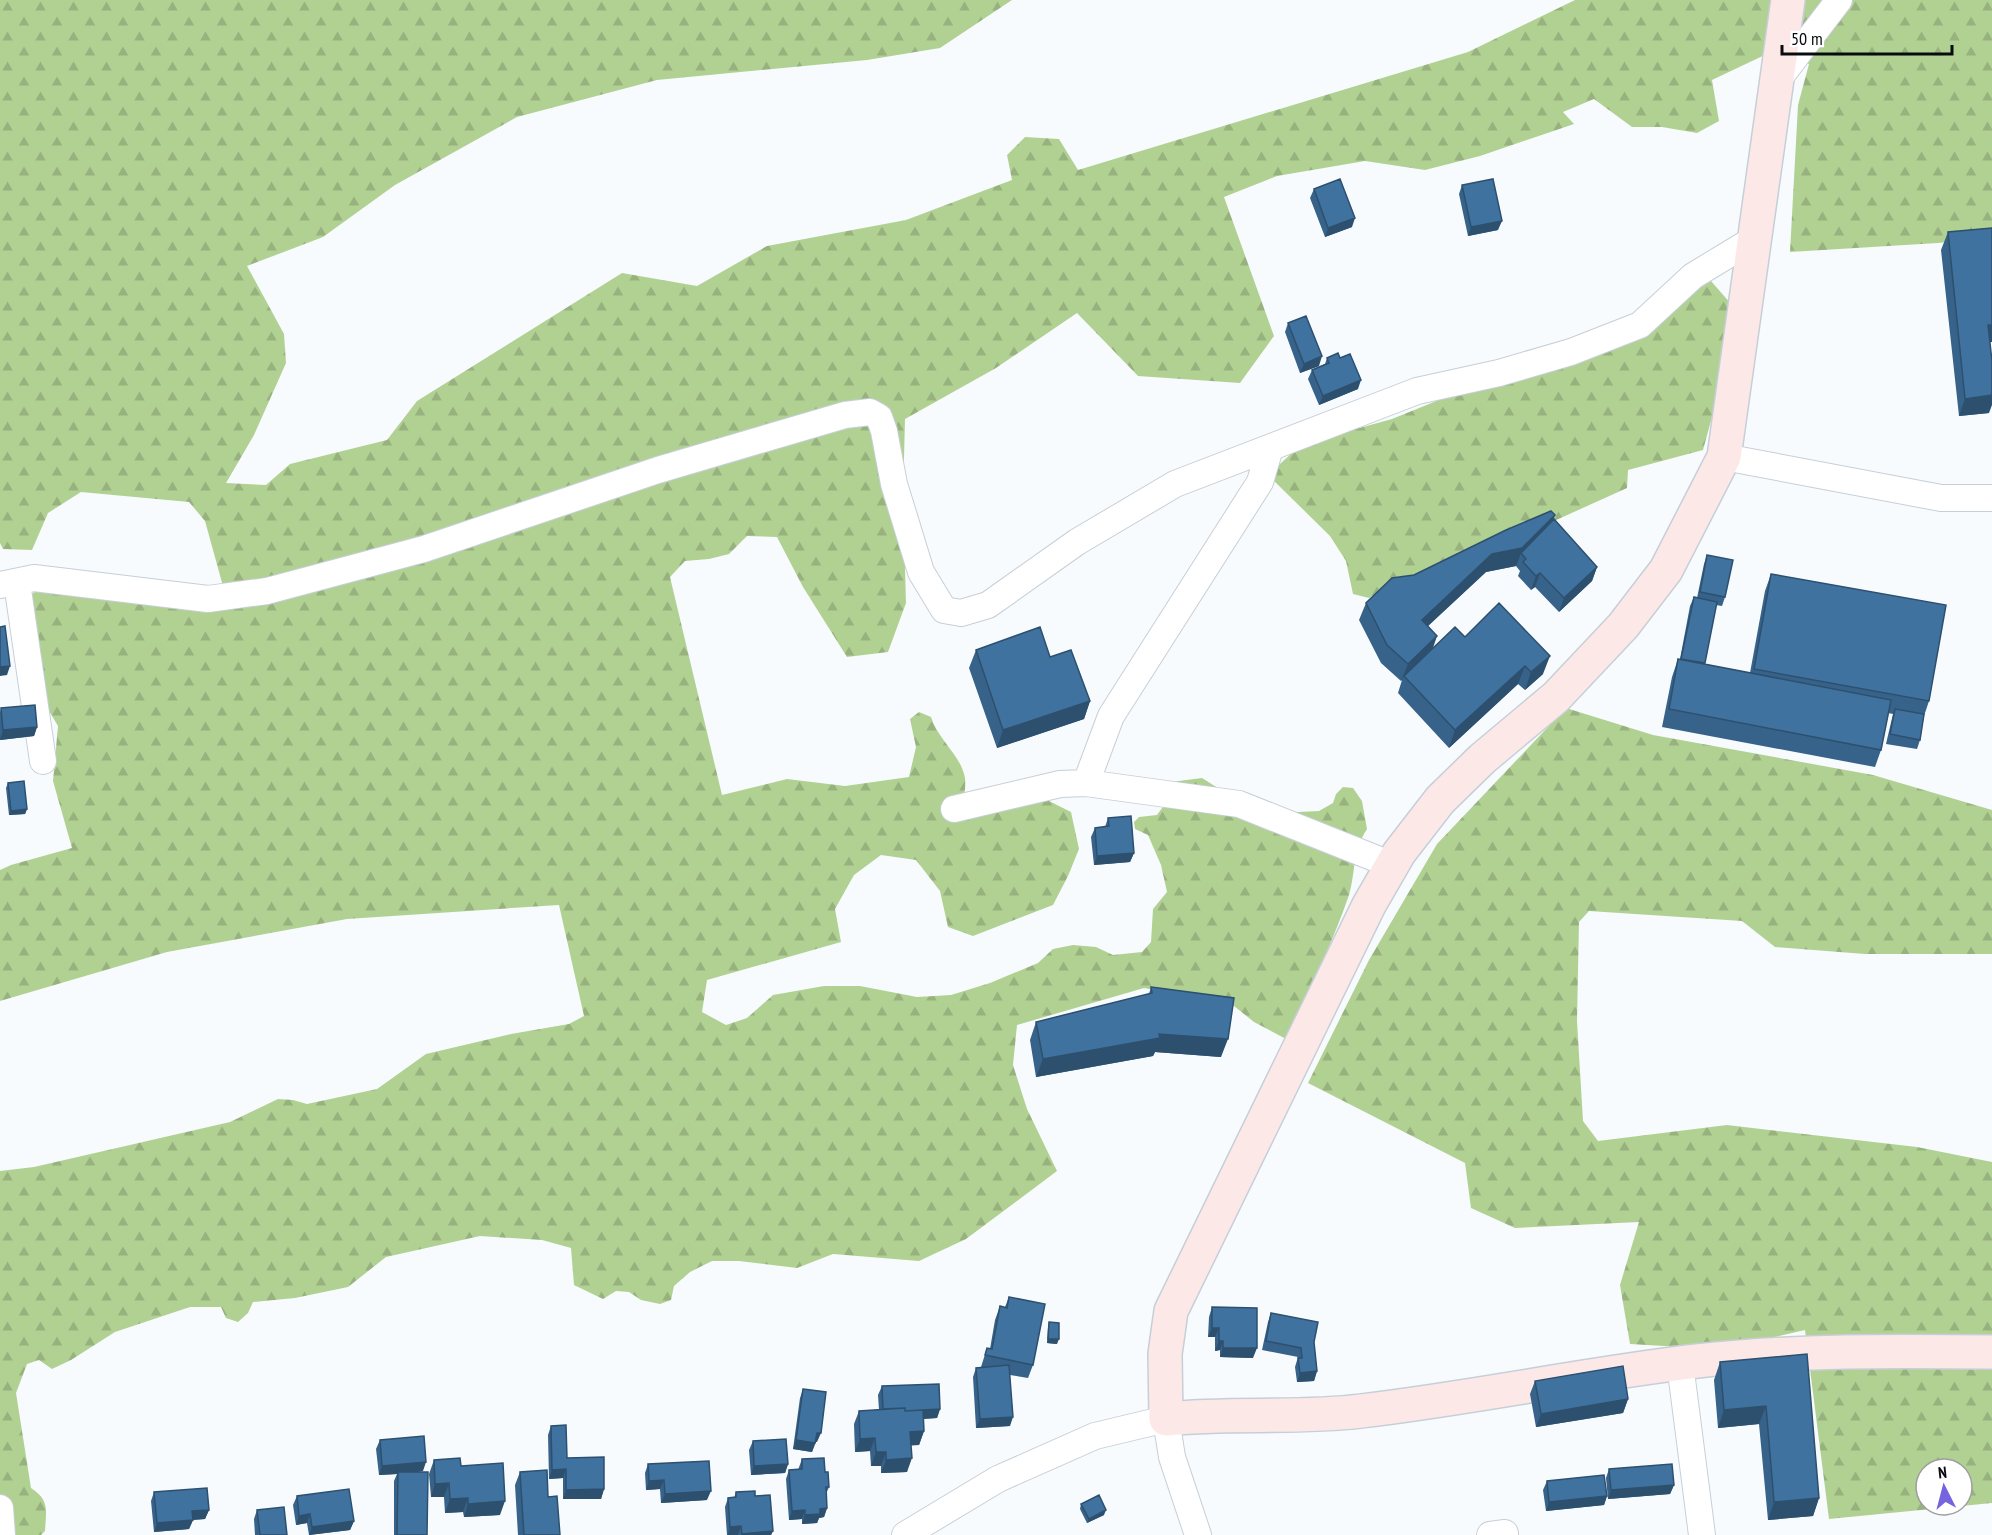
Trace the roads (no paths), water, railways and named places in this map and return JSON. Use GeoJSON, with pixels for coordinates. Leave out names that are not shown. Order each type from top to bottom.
{"type":"FeatureCollection","features":[{"type":"Feature","properties":{"kind":"street"},"geometry":{"type":"LineString","coordinates":[[1198,1535],[1172,1457],[1166,1419],[1165,1354],[1171,1311],[1369,905],[1399,853],[1440,800],[1482,759],[1556,697],[1623,626],[1666,570],[1724,457],[1788,0]]}},
{"type":"Feature","properties":{"kind":"street"},"geometry":{"type":"LineString","coordinates":[[1776,82],[1839,0]]}},
{"type":"Feature","properties":{"kind":"street"},"geometry":{"type":"LineString","coordinates":[[43,761],[8,584],[34,578],[208,599],[267,591],[424,549],[658,470],[845,415],[870,412],[879,417],[884,431],[894,484],[921,572],[944,610],[961,613],[988,605],[1077,542],[1175,484],[1417,391],[1499,374],[1572,352],[1640,325],[1693,276],[1754,239]]}},
{"type":"Feature","properties":{"kind":"street"},"geometry":{"type":"LineString","coordinates":[[1086,783],[1111,716],[1260,482],[1270,448]]}},
{"type":"Feature","properties":{"kind":"street"},"geometry":{"type":"LineString","coordinates":[[1724,457],[1941,498],[1992,498]]}},
{"type":"Feature","properties":{"kind":"street"},"geometry":{"type":"LineString","coordinates":[[954,809],[1060,784],[1086,783],[1239,804],[1392,865]]}},
{"type":"Feature","properties":{"kind":"street"},"geometry":{"type":"LineString","coordinates":[[905,1535],[998,1479],[1095,1436],[1166,1419],[1202,1415],[1245,1417],[1359,1412],[1680,1364],[1826,1351],[1992,1352]]}},
{"type":"Feature","properties":{"kind":"street"},"geometry":{"type":"LineString","coordinates":[[1680,1364],[1702,1535]]}}]}
